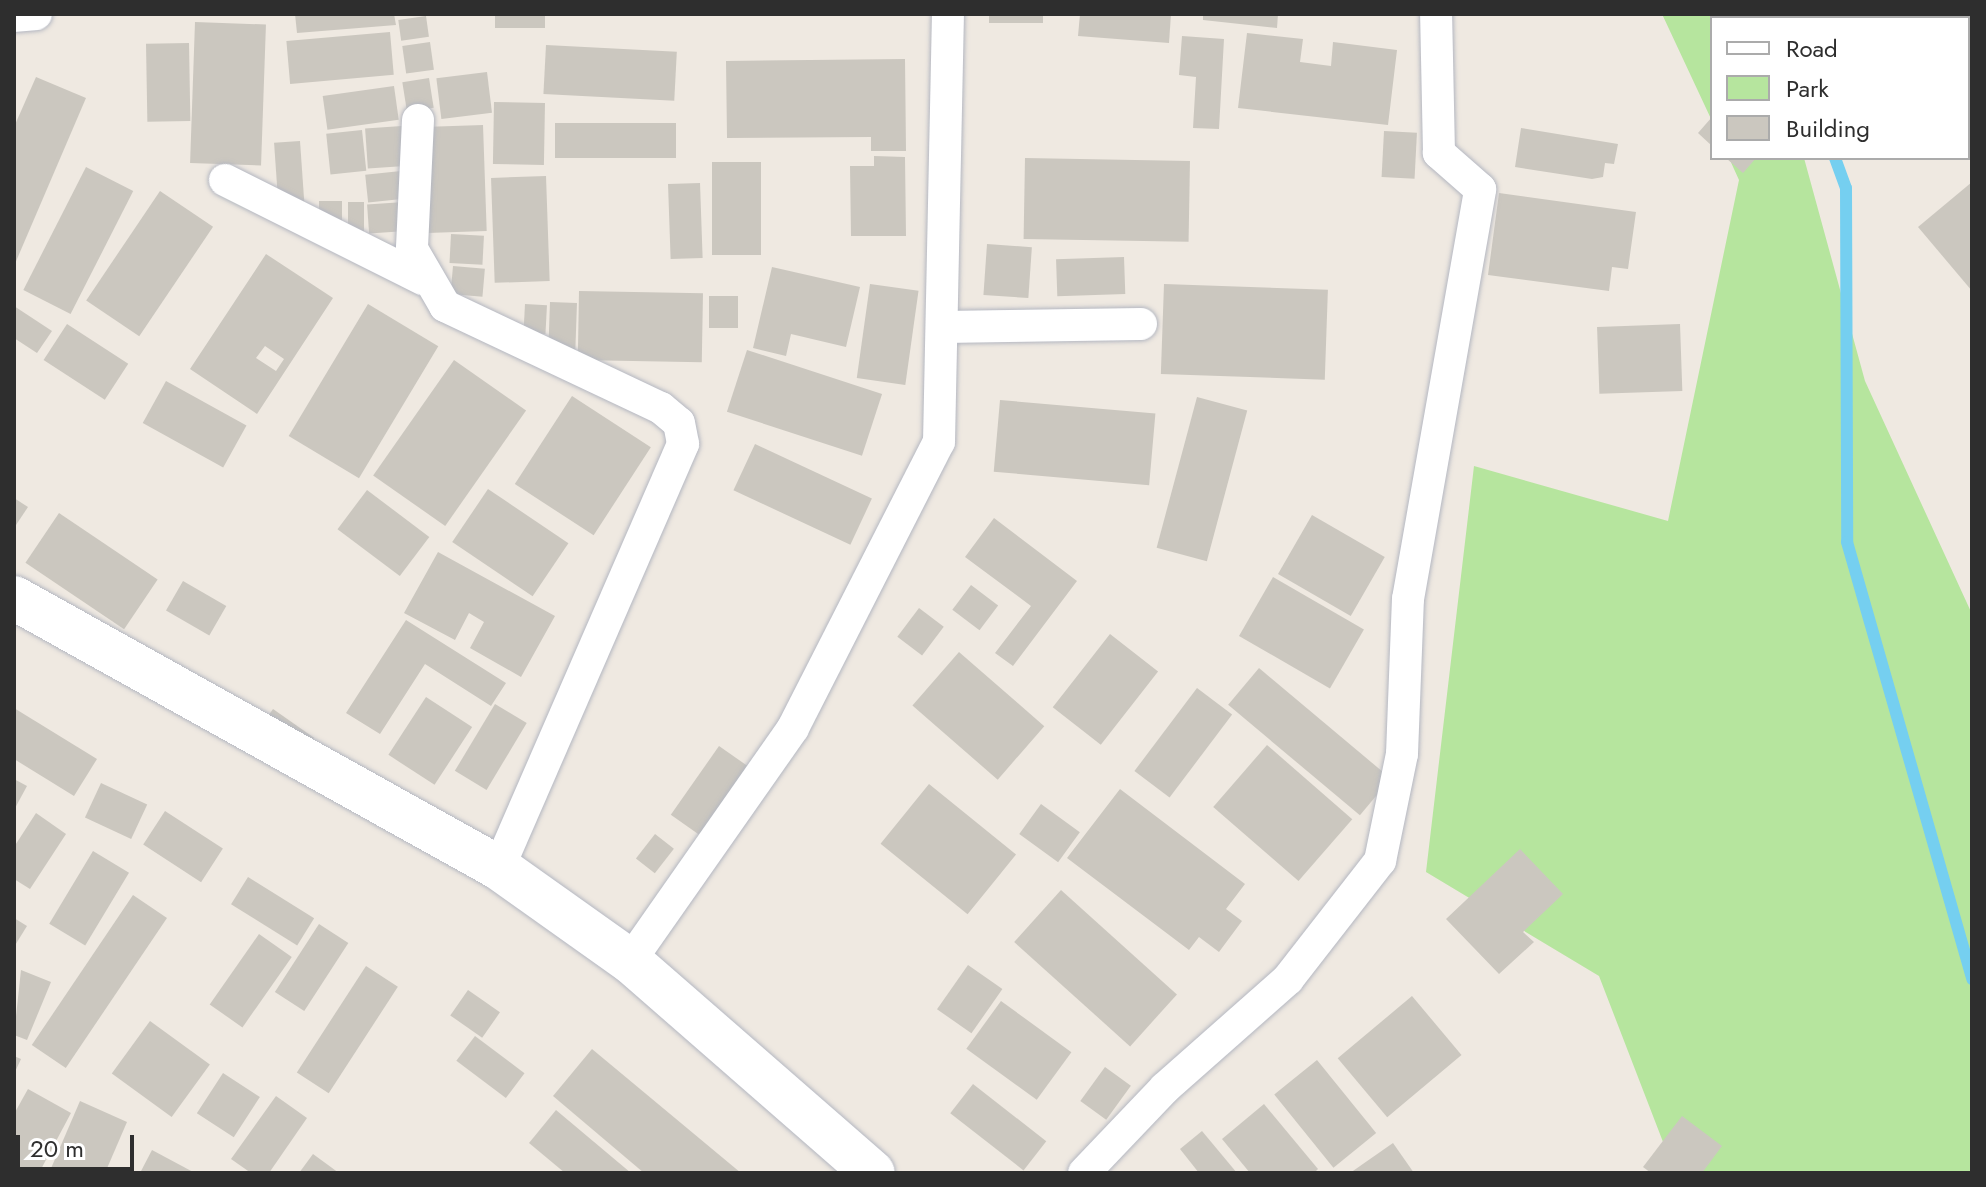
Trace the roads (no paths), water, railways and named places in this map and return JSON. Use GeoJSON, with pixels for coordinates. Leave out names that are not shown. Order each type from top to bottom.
{"type":"FeatureCollection","features":[{"type":"Feature","properties":{"kind":"street"},"geometry":{"type":"LineString","coordinates":[[14,16],[36,14]]}},
{"type":"Feature","properties":{"kind":"street"},"geometry":{"type":"LineString","coordinates":[[630,961],[793,728],[939,442],[948,14]]}},
{"type":"Feature","properties":{"kind":"street"},"geometry":{"type":"LineString","coordinates":[[1084,1173],[1165,1088],[1288,979],[1380,861],[1402,754],[1408,599],[1480,189],[1439,153],[1436,14]]}},
{"type":"Feature","properties":{"kind":"street"},"geometry":{"type":"LineString","coordinates":[[418,120],[412,249],[423,279],[445,306],[661,408],[679,423],[683,444],[499,868]]}},
{"type":"Feature","properties":{"kind":"street"},"geometry":{"type":"LineString","coordinates":[[225,180],[423,279]]}},
{"type":"Feature","properties":{"kind":"street"},"geometry":{"type":"LineString","coordinates":[[943,327],[1141,324]]}},
{"type":"Feature","properties":{"kind":"street"},"geometry":{"type":"LineString","coordinates":[[14,598],[499,868],[630,961],[859,1167]]}},
{"type":"Feature","properties":{"kind":"waterway"},"geometry":{"type":"LineString","coordinates":[[1836,160],[1846,188],[1847,542],[1972,979]]}}]}
